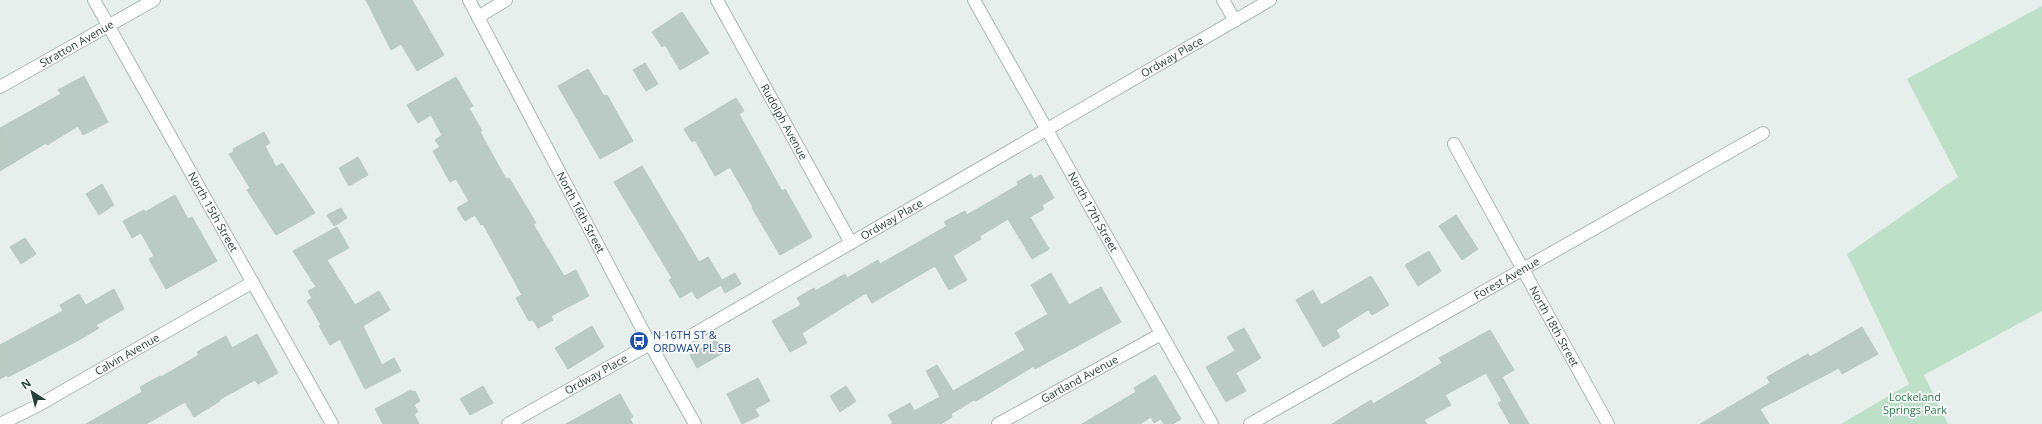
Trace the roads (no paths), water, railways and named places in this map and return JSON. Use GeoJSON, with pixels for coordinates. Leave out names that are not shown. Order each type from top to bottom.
{"type":"FeatureCollection","features":[{"type":"Feature","properties":{"kind":"street","name":"North 15th Street"},"geometry":{"type":"LineString","coordinates":[[94,0],[332,424]]}},
{"type":"Feature","properties":{"kind":"street","name":"Stratton Avenue"},"geometry":{"type":"LineString","coordinates":[[0,87],[154,0]]}},
{"type":"Feature","properties":{"kind":"street","name":"North 16th Street"},"geometry":{"type":"LineString","coordinates":[[469,0],[650,344],[695,424]]}},
{"type":"Feature","properties":{"kind":"street"},"geometry":{"type":"LineString","coordinates":[[478,17],[506,0]]}},
{"type":"Feature","properties":{"kind":"street","name":"Rudolph Avenue"},"geometry":{"type":"LineString","coordinates":[[717,0],[851,243]]}},
{"type":"Feature","properties":{"kind":"street","name":"North 17th Street"},"geometry":{"type":"LineString","coordinates":[[974,0],[1212,424]]}},
{"type":"Feature","properties":{"kind":"street"},"geometry":{"type":"LineString","coordinates":[[1223,0],[1235,20]]}},
{"type":"Feature","properties":{"kind":"street","name":"Ordway Place"},"geometry":{"type":"LineString","coordinates":[[508,424],[650,344],[687,338],[1270,0]]}},
{"type":"Feature","properties":{"kind":"street","name":"Forest Avenue"},"geometry":{"type":"LineString","coordinates":[[1250,424],[1524,270],[1763,133]]}},
{"type":"Feature","properties":{"kind":"street","name":"North 18th Street"},"geometry":{"type":"LineString","coordinates":[[1454,144],[1608,424]]}},
{"type":"Feature","properties":{"kind":"street","name":"Calvin Avenue"},"geometry":{"type":"LineString","coordinates":[[0,424],[37,406],[253,282]]}},
{"type":"Feature","properties":{"kind":"street","name":"Gartland Avenue"},"geometry":{"type":"LineString","coordinates":[[998,424],[1161,334]]}},
{"type":"Feature","properties":{"kind":"place","name":"N 16TH ST & ORDWAY PL SB"},"geometry":{"type":"Point","coordinates":[639,341]}},
{"type":"Feature","properties":{"kind":"park label","name":"Lockeland Springs Park"},"geometry":{"type":"Point","coordinates":[1915,403]}}]}
